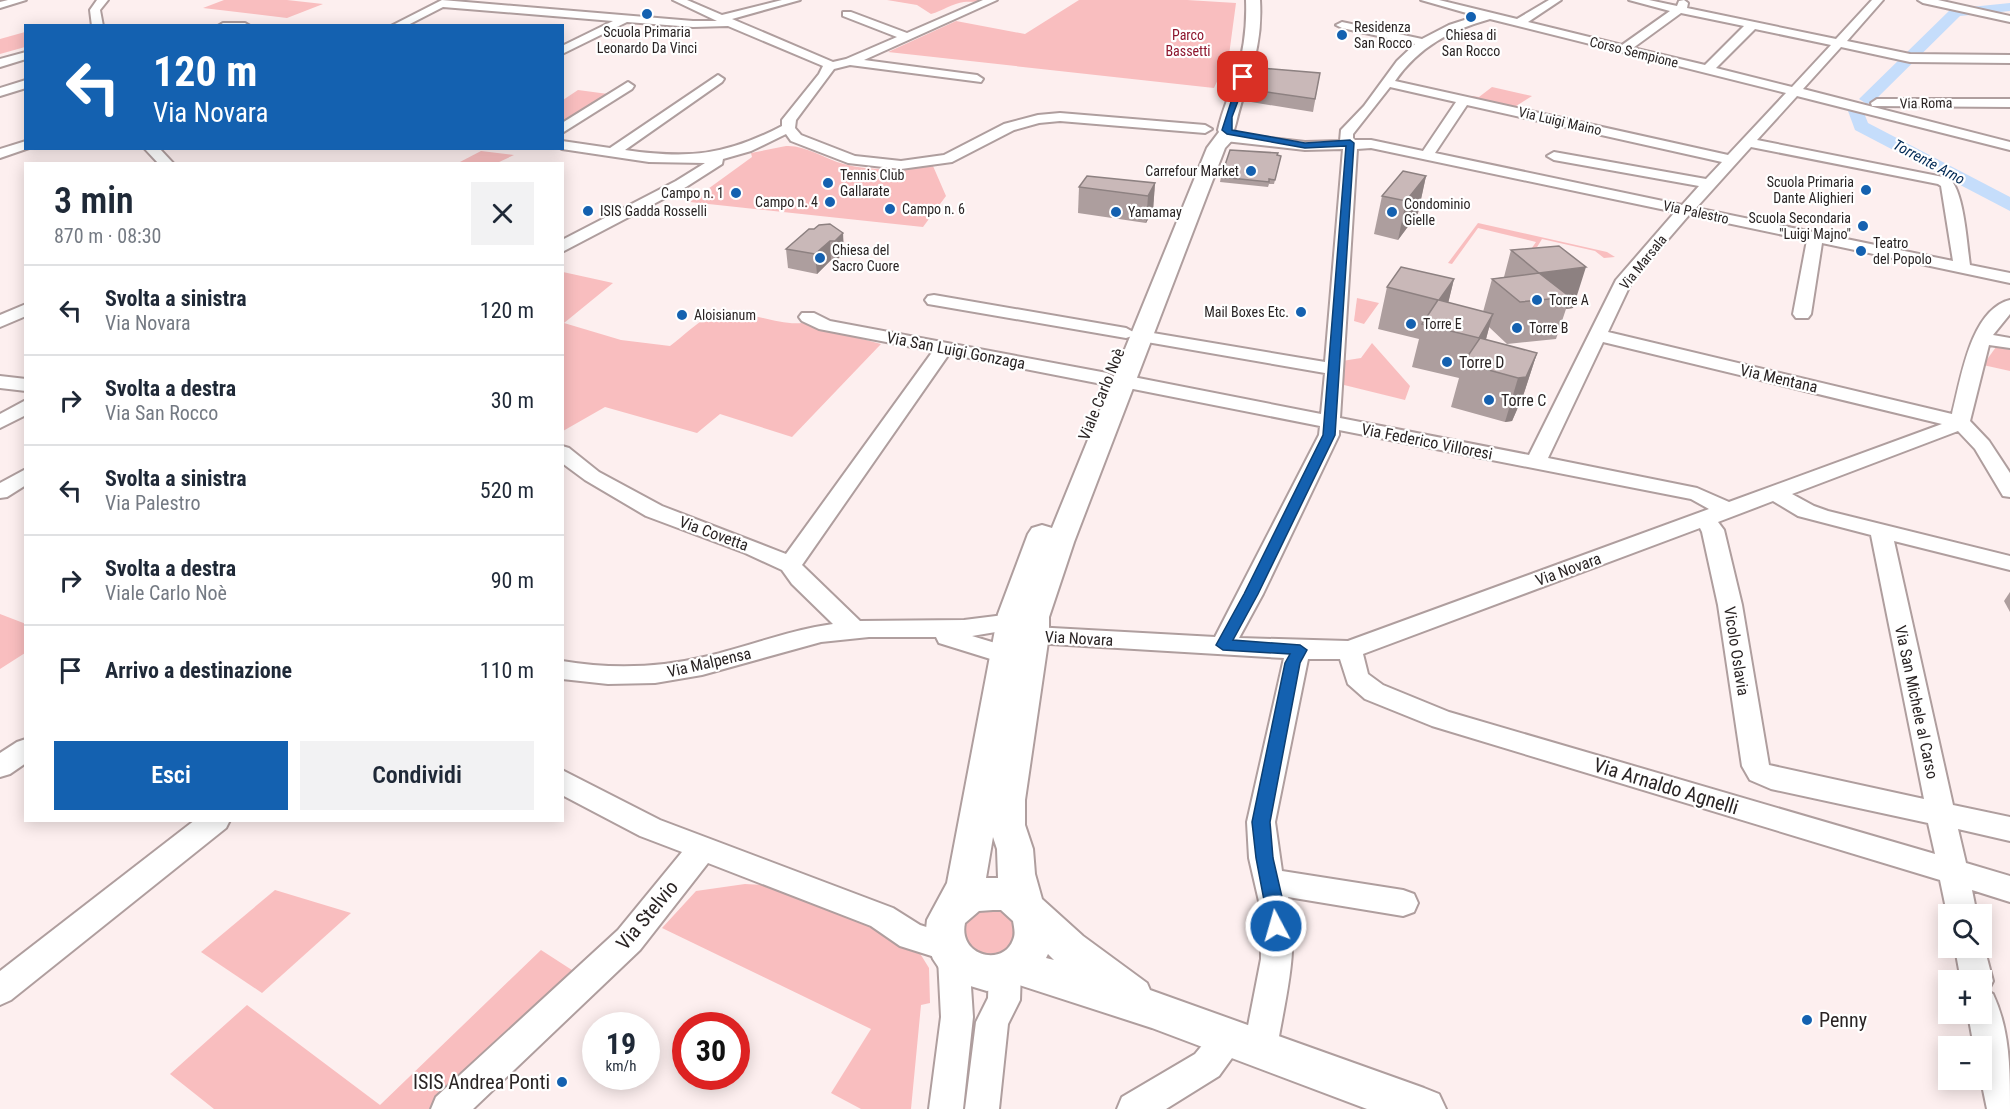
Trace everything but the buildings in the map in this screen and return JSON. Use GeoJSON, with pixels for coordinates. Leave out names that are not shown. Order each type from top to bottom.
{"type":"FeatureCollection","features":[{"type":"Feature","properties":{"kind":"main road","name":"Viale Carlo Noè"},"geometry":{"type":"LineString","coordinates":[[1216,133],[1216,115],[1240,46],[1244,0]]}},
{"type":"Feature","properties":{"kind":"main road","name":"Viale Carlo Noè"},"geometry":{"type":"LineString","coordinates":[[952,930],[971,860],[1006,656],[1023,628],[1044,530],[1115,380],[1216,133],[1244,74],[1253,33],[1253,0]]}},
{"type":"Feature","properties":{"kind":"main road"},"geometry":{"type":"LineString","coordinates":[[1023,628],[1007,800],[1007,825],[1015,849],[1016,874],[1029,912],[1036,930],[1034,944],[1027,956],[1010,968],[990,973],[976,971],[963,965],[952,930],[974,896],[992,893],[1010,897],[1029,912],[1078,956],[1152,1009]]}},
{"type":"Feature","properties":{"kind":"main road"},"geometry":{"type":"LineString","coordinates":[[1010,968],[1152,1009],[1424,1109]]}},
{"type":"Feature","properties":{"kind":"street"},"geometry":{"type":"LineString","coordinates":[[0,5],[21,0]]}},
{"type":"Feature","properties":{"kind":"street"},"geometry":{"type":"LineString","coordinates":[[98,24],[95,10],[103,0]]}},
{"type":"Feature","properties":{"kind":"street"},"geometry":{"type":"LineString","coordinates":[[678,0],[826,64],[850,62],[977,79]]}},
{"type":"Feature","properties":{"kind":"street"},"geometry":{"type":"LineString","coordinates":[[400,24],[446,2],[693,24],[723,19],[795,0]]}},
{"type":"Feature","properties":{"kind":"street"},"geometry":{"type":"LineString","coordinates":[[850,62],[992,0]]}},
{"type":"Feature","properties":{"kind":"street","name":"Corso Sempione"},"geometry":{"type":"LineString","coordinates":[[1426,0],[1843,103]]}},
{"type":"Feature","properties":{"kind":"street"},"geometry":{"type":"LineString","coordinates":[[1461,9],[1476,0]]}},
{"type":"Feature","properties":{"kind":"street"},"geometry":{"type":"LineString","coordinates":[[1519,23],[1557,0]]}},
{"type":"Feature","properties":{"kind":"street"},"geometry":{"type":"LineString","coordinates":[[1634,0],[1902,57],[2010,59]]}},
{"type":"Feature","properties":{"kind":"street"},"geometry":{"type":"LineString","coordinates":[[1624,49],[1687,0]]}},
{"type":"Feature","properties":{"kind":"street","name":"Via Marsala"},"geometry":{"type":"LineString","coordinates":[[1536,462],[1624,280],[1878,0]]}},
{"type":"Feature","properties":{"kind":"street"},"geometry":{"type":"LineString","coordinates":[[1923,0],[1962,5],[1978,12],[2010,20]]}},
{"type":"Feature","properties":{"kind":"street"},"geometry":{"type":"LineString","coordinates":[[507,22],[532,11]]}},
{"type":"Feature","properties":{"kind":"street"},"geometry":{"type":"LineString","coordinates":[[847,14],[907,37]]}},
{"type":"Feature","properties":{"kind":"street"},"geometry":{"type":"LineString","coordinates":[[1223,645],[1251,594],[1329,435],[1348,189],[1349,145],[1356,140],[1355,135],[1360,121],[1403,61],[1442,31],[1489,16]]}},
{"type":"Feature","properties":{"kind":"street"},"geometry":{"type":"LineString","coordinates":[[564,50],[626,18]]}},
{"type":"Feature","properties":{"kind":"street"},"geometry":{"type":"LineString","coordinates":[[693,24],[723,19]]}},
{"type":"Feature","properties":{"kind":"street"},"geometry":{"type":"LineString","coordinates":[[1342,25],[1424,43]]}},
{"type":"Feature","properties":{"kind":"street"},"geometry":{"type":"LineString","coordinates":[[1707,70],[1751,26]]}},
{"type":"Feature","properties":{"kind":"street"},"geometry":{"type":"LineString","coordinates":[[564,145],[702,162],[792,133],[789,120],[826,64],[879,49]]}},
{"type":"Feature","properties":{"kind":"street"},"geometry":{"type":"LineString","coordinates":[[0,63],[24,56]]}},
{"type":"Feature","properties":{"kind":"street"},"geometry":{"type":"LineString","coordinates":[[1652,72],[1669,60]]}},
{"type":"Feature","properties":{"kind":"street"},"geometry":{"type":"LineString","coordinates":[[0,81],[24,74]]}},
{"type":"Feature","properties":{"kind":"street"},"geometry":{"type":"LineString","coordinates":[[614,152],[718,79]]}},
{"type":"Feature","properties":{"kind":"street","name":"Via Luigi Maino"},"geometry":{"type":"LineString","coordinates":[[1388,83],[1731,160]]}},
{"type":"Feature","properties":{"kind":"street"},"geometry":{"type":"LineString","coordinates":[[0,92],[24,85]]}},
{"type":"Feature","properties":{"kind":"street"},"geometry":{"type":"LineString","coordinates":[[564,128],[628,86]]}},
{"type":"Feature","properties":{"kind":"street"},"geometry":{"type":"LineString","coordinates":[[1426,156],[1464,100]]}},
{"type":"Feature","properties":{"kind":"street"},"geometry":{"type":"LineString","coordinates":[[1843,103],[2010,146]]}},
{"type":"Feature","properties":{"kind":"street","name":"Via Roma"},"geometry":{"type":"LineString","coordinates":[[1843,103],[2010,103]]}},
{"type":"Feature","properties":{"kind":"street"},"geometry":{"type":"LineString","coordinates":[[1880,112],[1884,106],[1891,104]]}},
{"type":"Feature","properties":{"kind":"street","name":"Via Palestro"},"geometry":{"type":"LineString","coordinates":[[792,133],[853,160],[901,165],[947,159],[1009,127],[1038,119],[1078,117],[1216,133],[1322,149],[1349,145],[1383,147],[2010,278]]}},
{"type":"Feature","properties":{"kind":"street"},"geometry":{"type":"LineString","coordinates":[[1544,179],[1570,126],[1565,123]]}},
{"type":"Feature","properties":{"kind":"street"},"geometry":{"type":"LineString","coordinates":[[1748,142],[1943,181],[1948,184],[1955,214],[1962,268]]}},
{"type":"Feature","properties":{"kind":"street"},"geometry":{"type":"LineString","coordinates":[[0,154],[24,146]]}},
{"type":"Feature","properties":{"kind":"street"},"geometry":{"type":"LineString","coordinates":[[154,150],[165,162]]}},
{"type":"Feature","properties":{"kind":"street"},"geometry":{"type":"LineString","coordinates":[[1554,156],[1710,184]]}},
{"type":"Feature","properties":{"kind":"street"},"geometry":{"type":"LineString","coordinates":[[564,246],[681,184],[702,162]]}},
{"type":"Feature","properties":{"kind":"street"},"geometry":{"type":"LineString","coordinates":[[1802,314],[1815,237]]}},
{"type":"Feature","properties":{"kind":"street"},"geometry":{"type":"LineString","coordinates":[[934,300],[1334,369]]}},
{"type":"Feature","properties":{"kind":"street"},"geometry":{"type":"LineString","coordinates":[[2010,305],[2000,311],[1981,338],[1953,426],[1973,431],[2010,491]]}},
{"type":"Feature","properties":{"kind":"street"},"geometry":{"type":"LineString","coordinates":[[0,322],[24,310]]}},
{"type":"Feature","properties":{"kind":"street","name":"Via San Luigi Gonzaga"},"geometry":{"type":"LineString","coordinates":[[808,317],[825,325],[1115,380]]}},
{"type":"Feature","properties":{"kind":"street","name":"Via Mentana"},"geometry":{"type":"LineString","coordinates":[[1598,334],[1953,426]]}},
{"type":"Feature","properties":{"kind":"street"},"geometry":{"type":"LineString","coordinates":[[1981,338],[2010,343]]}},
{"type":"Feature","properties":{"kind":"street"},"geometry":{"type":"LineString","coordinates":[[790,565],[944,348]]}},
{"type":"Feature","properties":{"kind":"street","name":"Via Federico Villoresi"},"geometry":{"type":"LineString","coordinates":[[1115,380],[1697,494],[1727,510]]}},
{"type":"Feature","properties":{"kind":"street"},"geometry":{"type":"LineString","coordinates":[[0,382],[24,385]]}},
{"type":"Feature","properties":{"kind":"street"},"geometry":{"type":"LineString","coordinates":[[0,422],[24,407]]}},
{"type":"Feature","properties":{"kind":"street","name":"Via Novara"},"geometry":{"type":"LineString","coordinates":[[854,630],[1023,628],[1223,645],[1300,650],[1350,650],[1953,426]]}},
{"type":"Feature","properties":{"kind":"street","name":"Via Covetta"},"geometry":{"type":"LineString","coordinates":[[564,454],[592,476],[654,511],[753,548],[790,565],[800,579],[854,630]]}},
{"type":"Feature","properties":{"kind":"street"},"geometry":{"type":"LineString","coordinates":[[0,492],[24,476]]}},
{"type":"Feature","properties":{"kind":"street"},"geometry":{"type":"LineString","coordinates":[[1775,493],[1806,511],[2010,564]]}},
{"type":"Feature","properties":{"kind":"street","name":"Vicolo Oslavia"},"geometry":{"type":"LineString","coordinates":[[1703,519],[1713,530],[1730,605],[1756,766],[1760,773],[1771,778],[1941,814]]}},
{"type":"Feature","properties":{"kind":"street","name":"Via San Michele al Carso"},"geometry":{"type":"LineString","coordinates":[[1881,531],[1960,904]]}},
{"type":"Feature","properties":{"kind":"street","name":"Via Novara"},"geometry":{"type":"LineString","coordinates":[[917,629],[977,644],[1006,656]]}},
{"type":"Feature","properties":{"kind":"street","name":"Via Malpensa"},"geometry":{"type":"LineString","coordinates":[[564,670],[602,675],[633,675],[686,670],[821,634],[854,630]]}},
{"type":"Feature","properties":{"kind":"street"},"geometry":{"type":"LineString","coordinates":[[1134,1109],[1245,1043],[1277,959],[1276,910],[1264,858],[1261,822],[1293,663],[1300,650]]}},
{"type":"Feature","properties":{"kind":"street","name":"Via Arnaldo Agnelli"},"geometry":{"type":"LineString","coordinates":[[1350,650],[1357,678],[1374,692],[1441,719],[2010,889]]}},
{"type":"Feature","properties":{"kind":"street"},"geometry":{"type":"LineString","coordinates":[[0,767],[24,750]]}},
{"type":"Feature","properties":{"kind":"street"},"geometry":{"type":"LineString","coordinates":[[564,782],[650,828],[882,917],[911,936],[952,930],[957,1017],[946,1109]]}},
{"type":"Feature","properties":{"kind":"street"},"geometry":{"type":"LineString","coordinates":[[1941,814],[2010,829]]}},
{"type":"Feature","properties":{"kind":"street"},"geometry":{"type":"LineString","coordinates":[[0,990],[213,822]]}},
{"type":"Feature","properties":{"kind":"street","name":"Via Stelvio"},"geometry":{"type":"LineString","coordinates":[[448,1109],[629,940],[701,849]]}},
{"type":"Feature","properties":{"kind":"street"},"geometry":{"type":"LineString","coordinates":[[1271,882],[1403,903]]}},
{"type":"Feature","properties":{"kind":"street"},"geometry":{"type":"LineString","coordinates":[[982,1109],[992,1022],[1004,1000],[1010,968]]}},
{"type":"Feature","properties":{"kind":"street"},"geometry":{"type":"LineString","coordinates":[[1986,1024],[2004,1109]]}},
{"type":"Feature","properties":{"kind":"green space"},"geometry":{"type":"Polygon","coordinates":[[[224,0],[287,0],[323,4],[287,18],[203,8],[224,0]]]}},
{"type":"Feature","properties":{"kind":"green space"},"geometry":{"type":"Polygon","coordinates":[[[887,0],[984,0],[960,3],[931,14],[917,5],[887,0]]]}},
{"type":"Feature","properties":{"kind":"green space","name":"Parco Bassetti"},"geometry":{"type":"Polygon","coordinates":[[[1079,0],[1187,0],[1236,3],[1229,55],[1214,88],[888,52],[956,21],[1025,34],[1079,0]]]}},
{"type":"Feature","properties":{"kind":"green space"},"geometry":{"type":"Polygon","coordinates":[[[24,32],[24,47],[0,54],[0,39],[24,32]]]}},
{"type":"Feature","properties":{"kind":"green space"},"geometry":{"type":"Polygon","coordinates":[[[1492,87],[1532,96],[1513,108],[1469,98],[1479,97],[1492,87]]]}},
{"type":"Feature","properties":{"kind":"green space"},"geometry":{"type":"Polygon","coordinates":[[[578,90],[608,94],[564,124],[564,99],[578,90]]]}},
{"type":"Feature","properties":{"kind":"green space","name":"Tennis Club Gallarate"},"geometry":{"type":"Polygon","coordinates":[[[786,146],[808,150],[855,167],[899,169],[933,166],[946,196],[923,227],[690,202],[752,157],[751,153],[786,146]]]}},
{"type":"Feature","properties":{"kind":"green space"},"geometry":{"type":"Polygon","coordinates":[[[481,151],[514,155],[499,162],[460,162],[481,151]]]}},
{"type":"Feature","properties":{"kind":"green space"},"geometry":{"type":"Polygon","coordinates":[[[1478,223],[1607,252],[1615,257],[1604,258],[1595,251],[1542,239],[1534,252],[1525,258],[1536,242],[1478,228],[1452,264],[1448,263],[1478,223]]]}},
{"type":"Feature","properties":{"kind":"green space"},"geometry":{"type":"Polygon","coordinates":[[[564,272],[613,283],[564,323],[564,272]]]}},
{"type":"Feature","properties":{"kind":"green space"},"geometry":{"type":"Polygon","coordinates":[[[1357,298],[1379,303],[1364,324],[1354,321],[1357,298]]]}},
{"type":"Feature","properties":{"kind":"green space"},"geometry":{"type":"Polygon","coordinates":[[[730,312],[790,323],[802,323],[881,344],[792,437],[720,414],[697,433],[605,407],[564,430],[564,323],[621,340],[670,346],[708,317],[730,312]]]}},
{"type":"Feature","properties":{"kind":"green space"},"geometry":{"type":"Polygon","coordinates":[[[1372,343],[1410,386],[1405,400],[1340,384],[1342,361],[1361,358],[1372,343]]]}},
{"type":"Feature","properties":{"kind":"green space"},"geometry":{"type":"Polygon","coordinates":[[[1996,347],[2010,348],[2010,371],[1983,365],[1996,347]]]}},
{"type":"Feature","properties":{"kind":"green space"},"geometry":{"type":"Polygon","coordinates":[[[0,614],[24,623],[24,654],[0,669],[0,614]]]}},
{"type":"Feature","properties":{"kind":"green space"},"geometry":{"type":"Polygon","coordinates":[[[745,884],[764,885],[913,942],[929,968],[930,1003],[921,1005],[911,1109],[861,1109],[831,1093],[871,1029],[662,928],[696,891],[745,884]]]}},
{"type":"Feature","properties":{"kind":"green space"},"geometry":{"type":"Polygon","coordinates":[[[275,890],[351,913],[262,993],[201,952],[275,890]]]}},
{"type":"Feature","properties":{"kind":"green space"},"geometry":{"type":"Polygon","coordinates":[[[995,907],[1011,914],[1019,929],[1008,951],[982,955],[972,950],[962,938],[963,930],[968,919],[975,912],[995,907]]]}},
{"type":"Feature","properties":{"kind":"green space"},"geometry":{"type":"Polygon","coordinates":[[[541,950],[575,972],[429,1109],[214,1109],[170,1074],[247,1005],[380,1105],[541,950]]]}},
{"type":"Feature","properties":{"kind":"waterway","name":"Torrente Arno"},"geometry":{"type":"LineString","coordinates":[[1867,99],[1956,12],[2010,7]]}},
{"type":"Feature","properties":{"kind":"waterway","name":"Torrente Arno"},"geometry":{"type":"LineString","coordinates":[[1856,111],[1861,126],[2010,205]]}},
{"type":"Feature","properties":{"kind":"place","name":"Scuola Primaria Leonardo Da Vinci"},"geometry":{"type":"Point","coordinates":[647,14]}},
{"type":"Feature","properties":{"kind":"place","name":"Chiesa di San Rocco"},"geometry":{"type":"Point","coordinates":[1471,17]}},
{"type":"Feature","properties":{"kind":"place","name":"Residenza San Rocco"},"geometry":{"type":"Point","coordinates":[1342,35]}},
{"type":"Feature","properties":{"kind":"place","name":"Carrefour Market"},"geometry":{"type":"Point","coordinates":[1251,171]}},
{"type":"Feature","properties":{"kind":"place","name":"Tennis Club Gallarate"},"geometry":{"type":"Point","coordinates":[828,183]}},
{"type":"Feature","properties":{"kind":"place","name":"Scuola Primaria Dante Alighieri"},"geometry":{"type":"Point","coordinates":[1866,190]}},
{"type":"Feature","properties":{"kind":"place","name":"Campo n. 1"},"geometry":{"type":"Point","coordinates":[736,193]}},
{"type":"Feature","properties":{"kind":"place","name":"Campo n. 4"},"geometry":{"type":"Point","coordinates":[830,202]}},
{"type":"Feature","properties":{"kind":"place","name":"Campo n. 6"},"geometry":{"type":"Point","coordinates":[890,209]}},
{"type":"Feature","properties":{"kind":"place","name":"ISIS Gadda Rosselli"},"geometry":{"type":"Point","coordinates":[588,211]}},
{"type":"Feature","properties":{"kind":"place","name":"Yamamay"},"geometry":{"type":"Point","coordinates":[1116,212]}},
{"type":"Feature","properties":{"kind":"place","name":"Condominio Gielle"},"geometry":{"type":"Point","coordinates":[1392,212]}},
{"type":"Feature","properties":{"kind":"place","name":"Scuola Secondaria \"Luigi Majno\""},"geometry":{"type":"Point","coordinates":[1863,226]}},
{"type":"Feature","properties":{"kind":"place","name":"Teatro del Popolo"},"geometry":{"type":"Point","coordinates":[1861,251]}},
{"type":"Feature","properties":{"kind":"place","name":"Chiesa del Sacro Cuore"},"geometry":{"type":"Point","coordinates":[820,258]}},
{"type":"Feature","properties":{"kind":"place","name":"Torre A"},"geometry":{"type":"Point","coordinates":[1537,300]}},
{"type":"Feature","properties":{"kind":"place","name":"Mail Boxes Etc."},"geometry":{"type":"Point","coordinates":[1301,312]}},
{"type":"Feature","properties":{"kind":"place","name":"Aloisianum"},"geometry":{"type":"Point","coordinates":[682,315]}},
{"type":"Feature","properties":{"kind":"place","name":"Torre E"},"geometry":{"type":"Point","coordinates":[1411,324]}},
{"type":"Feature","properties":{"kind":"place","name":"Torre B"},"geometry":{"type":"Point","coordinates":[1517,328]}},
{"type":"Feature","properties":{"kind":"place","name":"Torre D"},"geometry":{"type":"Point","coordinates":[1447,362]}},
{"type":"Feature","properties":{"kind":"place","name":"Torre C"},"geometry":{"type":"Point","coordinates":[1489,400]}},
{"type":"Feature","properties":{"kind":"place","name":"Penny"},"geometry":{"type":"Point","coordinates":[1807,1020]}},
{"type":"Feature","properties":{"kind":"place","name":"ISIS Andrea Ponti"},"geometry":{"type":"Point","coordinates":[562,1082]}},
{"type":"Feature","properties":{"kind":"route"},"geometry":{"type":"LineString","coordinates":[[1243,77],[1228,117],[1226,130],[1229,132],[1305,146],[1350,143],[1329,435],[1251,594],[1223,645],[1300,650],[1293,663],[1261,822],[1264,858],[1276,910],[1276,926]]}}]}
